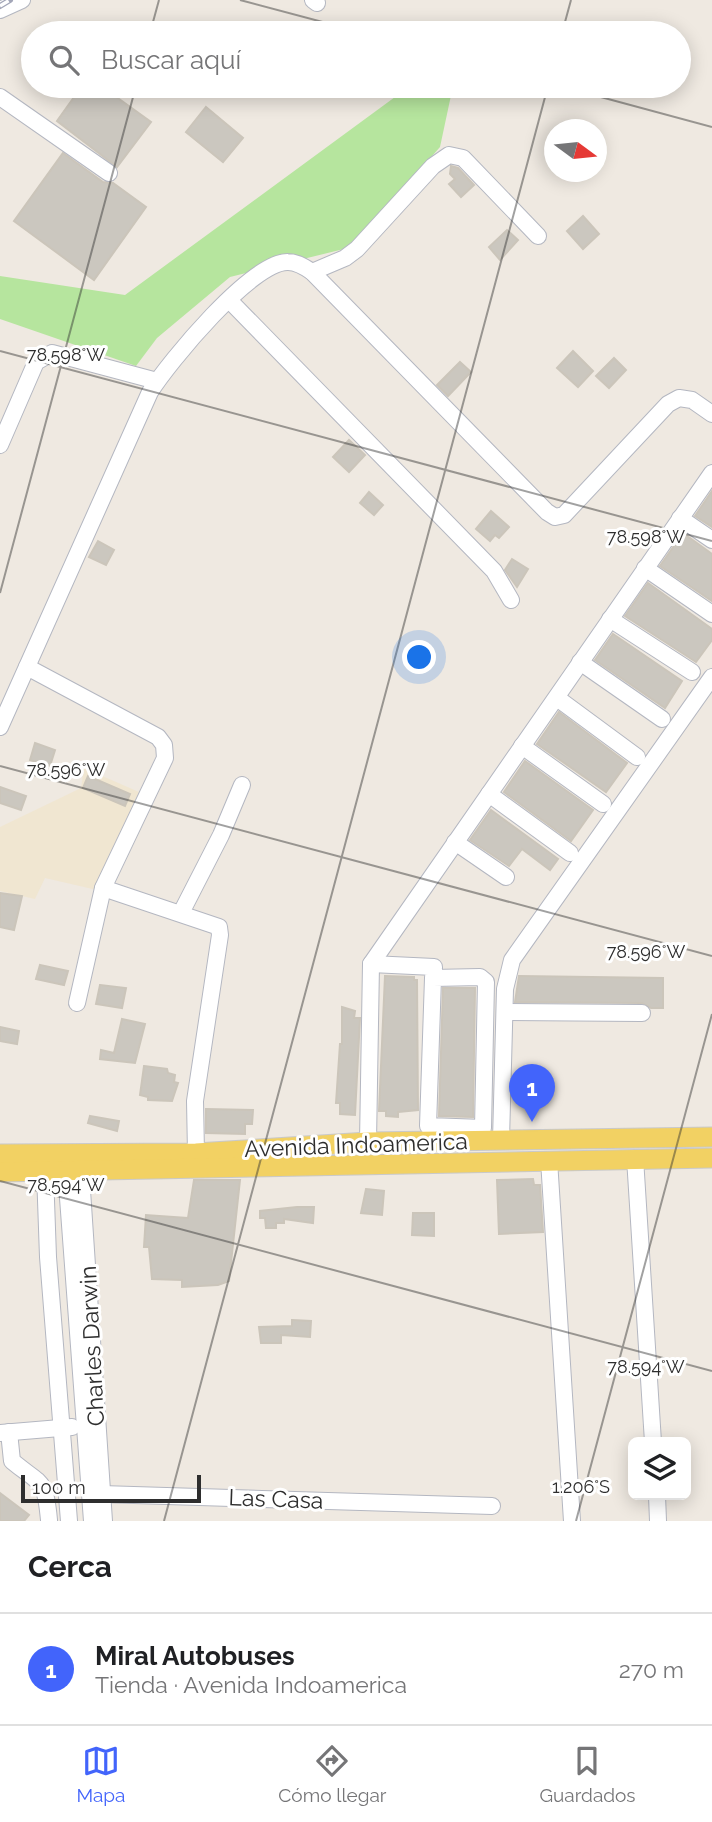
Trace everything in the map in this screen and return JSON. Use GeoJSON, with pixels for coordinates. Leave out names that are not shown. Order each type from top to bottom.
{"type":"FeatureCollection","features":[{"type":"Feature","properties":{"kind":"main road","name":"Avenida Indoamerica"},"geometry":{"type":"LineString","coordinates":[[0,1172],[45,1172],[73,1163],[368,1142],[712,1137]]}},
{"type":"Feature","properties":{"kind":"main road","name":"Avenida Indoamerica"},"geometry":{"type":"LineString","coordinates":[[0,1154],[73,1163],[712,1158]]}},
{"type":"Feature","properties":{"kind":"street"},"geometry":{"type":"LineString","coordinates":[[0,10],[22,0]]}},
{"type":"Feature","properties":{"kind":"street"},"geometry":{"type":"LineString","coordinates":[[0,97],[109,173]]}},
{"type":"Feature","properties":{"kind":"street"},"geometry":{"type":"LineString","coordinates":[[312,272],[345,258],[357,249],[433,166],[449,156],[463,158],[538,236]]}},
{"type":"Feature","properties":{"kind":"street"},"geometry":{"type":"LineString","coordinates":[[0,727],[157,381],[214,312],[275,264],[288,261],[312,272],[547,512],[555,517],[564,515],[668,404],[679,398],[692,400],[712,414]]}},
{"type":"Feature","properties":{"kind":"street"},"geometry":{"type":"LineString","coordinates":[[229,300],[494,571],[511,600]]}},
{"type":"Feature","properties":{"kind":"street"},"geometry":{"type":"LineString","coordinates":[[0,445],[36,362],[43,355],[52,353],[157,381]]}},
{"type":"Feature","properties":{"kind":"street"},"geometry":{"type":"LineString","coordinates":[[368,1142],[371,964],[712,473]]}},
{"type":"Feature","properties":{"kind":"street"},"geometry":{"type":"LineString","coordinates":[[680,518],[712,540]]}},
{"type":"Feature","properties":{"kind":"street"},"geometry":{"type":"LineString","coordinates":[[645,568],[712,614]]}},
{"type":"Feature","properties":{"kind":"street"},"geometry":{"type":"LineString","coordinates":[[610,619],[692,672]]}},
{"type":"Feature","properties":{"kind":"street"},"geometry":{"type":"LineString","coordinates":[[580,662],[662,719]]}},
{"type":"Feature","properties":{"kind":"street"},"geometry":{"type":"LineString","coordinates":[[27,667],[158,737],[164,745],[165,758],[103,888],[77,1003]]}},
{"type":"Feature","properties":{"kind":"street"},"geometry":{"type":"LineString","coordinates":[[501,1140],[506,981],[512,960],[712,677]]}},
{"type":"Feature","properties":{"kind":"street"},"geometry":{"type":"LineString","coordinates":[[557,698],[637,757]]}},
{"type":"Feature","properties":{"kind":"street"},"geometry":{"type":"LineString","coordinates":[[522,746],[603,804]]}},
{"type":"Feature","properties":{"kind":"street"},"geometry":{"type":"LineString","coordinates":[[181,913],[221,835],[242,785]]}},
{"type":"Feature","properties":{"kind":"street"},"geometry":{"type":"LineString","coordinates":[[489,793],[570,853]]}},
{"type":"Feature","properties":{"kind":"street"},"geometry":{"type":"LineString","coordinates":[[455,842],[506,877]]}},
{"type":"Feature","properties":{"kind":"street"},"geometry":{"type":"LineString","coordinates":[[103,888],[212,922],[219,927],[195,1101],[196,1153]]}},
{"type":"Feature","properties":{"kind":"street"},"geometry":{"type":"LineString","coordinates":[[371,964],[433,967],[428,1126],[483,1128],[486,982],[480,977],[433,978]]}},
{"type":"Feature","properties":{"kind":"street"},"geometry":{"type":"LineString","coordinates":[[505,1012],[642,1013]]}},
{"type":"Feature","properties":{"kind":"street"},"geometry":{"type":"LineString","coordinates":[[635,1158],[653,1437]]}},
{"type":"Feature","properties":{"kind":"street"},"geometry":{"type":"LineString","coordinates":[[549,1160],[572,1521]]}},
{"type":"Feature","properties":{"kind":"street"},"geometry":{"type":"LineString","coordinates":[[73,1163],[67,1204],[84,1424],[96,1519],[45,1520],[45,1488],[38,1478],[12,1461],[5,1433],[84,1424]]}},
{"type":"Feature","properties":{"kind":"street","name":"Charles Darwin"},"geometry":{"type":"LineString","coordinates":[[73,1163],[101,1494],[96,1519]]}},
{"type":"Feature","properties":{"kind":"street"},"geometry":{"type":"LineString","coordinates":[[45,1172],[69,1519]]}},
{"type":"Feature","properties":{"kind":"street"},"geometry":{"type":"LineString","coordinates":[[46,1205],[67,1204]]}},
{"type":"Feature","properties":{"kind":"street","name":"Las Casa"},"geometry":{"type":"LineString","coordinates":[[101,1494],[492,1506]]}},
{"type":"Feature","properties":{"kind":"street"},"geometry":{"type":"LineString","coordinates":[[657,1500],[659,1521]]}},
{"type":"Feature","properties":{"kind":"shaded area"},"geometry":{"type":"Polygon","coordinates":[[[84,768],[139,792],[97,890],[45,878],[35,899],[0,891],[0,827],[81,788],[84,768]]]}},
{"type":"Feature","properties":{"kind":"green space"},"geometry":{"type":"Polygon","coordinates":[[[394,98],[450,98],[440,147],[352,247],[230,277],[157,338],[136,366],[0,319],[0,276],[125,295],[394,98]]]}},
{"type":"Feature","properties":{"kind":"building"},"geometry":{"type":"Polygon","coordinates":[[[73,98],[118,98],[151,122],[117,167],[57,121],[73,98]]]}},
{"type":"Feature","properties":{"kind":"building"},"geometry":{"type":"Polygon","coordinates":[[[206,107],[243,138],[223,162],[186,132],[206,107]]]}},
{"type":"Feature","properties":{"kind":"building"},"geometry":{"type":"Polygon","coordinates":[[[63,153],[103,182],[113,183],[146,207],[94,280],[14,221],[63,153]]]}},
{"type":"Feature","properties":{"kind":"building"},"geometry":{"type":"Polygon","coordinates":[[[451,166],[458,168],[474,185],[461,197],[449,184],[455,179],[450,174],[451,166]]]}},
{"type":"Feature","properties":{"kind":"building"},"geometry":{"type":"Polygon","coordinates":[[[583,216],[599,234],[583,249],[567,231],[583,216]]]}},
{"type":"Feature","properties":{"kind":"building"},"geometry":{"type":"Polygon","coordinates":[[[507,230],[518,240],[500,260],[489,247],[507,230]]]}},
{"type":"Feature","properties":{"kind":"building"},"geometry":{"type":"Polygon","coordinates":[[[573,351],[593,371],[578,387],[557,368],[573,351]]]}},
{"type":"Feature","properties":{"kind":"building"},"geometry":{"type":"Polygon","coordinates":[[[614,358],[626,370],[609,388],[596,376],[614,358]]]}},
{"type":"Feature","properties":{"kind":"building"},"geometry":{"type":"Polygon","coordinates":[[[460,362],[471,372],[448,396],[437,385],[460,362]]]}},
{"type":"Feature","properties":{"kind":"building"},"geometry":{"type":"Polygon","coordinates":[[[349,440],[365,455],[349,472],[333,457],[349,440]]]}},
{"type":"Feature","properties":{"kind":"building"},"geometry":{"type":"Polygon","coordinates":[[[712,491],[712,527],[695,516],[712,491]]]}},
{"type":"Feature","properties":{"kind":"building"},"geometry":{"type":"Polygon","coordinates":[[[369,492],[383,505],[374,515],[360,503],[369,492]]]}},
{"type":"Feature","properties":{"kind":"building"},"geometry":{"type":"Polygon","coordinates":[[[491,511],[509,527],[499,538],[495,535],[490,541],[476,529],[491,511]]]}},
{"type":"Feature","properties":{"kind":"building"},"geometry":{"type":"Polygon","coordinates":[[[683,533],[712,554],[712,601],[660,566],[683,533]]]}},
{"type":"Feature","properties":{"kind":"building"},"geometry":{"type":"Polygon","coordinates":[[[98,541],[114,550],[106,565],[89,557],[98,541]]]}},
{"type":"Feature","properties":{"kind":"building"},"geometry":{"type":"Polygon","coordinates":[[[512,559],[528,569],[517,587],[505,570],[512,559]]]}},
{"type":"Feature","properties":{"kind":"building"},"geometry":{"type":"Polygon","coordinates":[[[648,583],[712,629],[712,640],[696,662],[625,616],[648,583]]]}},
{"type":"Feature","properties":{"kind":"building"},"geometry":{"type":"Polygon","coordinates":[[[613,634],[682,681],[665,708],[595,660],[613,634]]]}},
{"type":"Feature","properties":{"kind":"building"},"geometry":{"type":"Polygon","coordinates":[[[559,712],[627,763],[606,792],[537,744],[559,712]]]}},
{"type":"Feature","properties":{"kind":"building"},"geometry":{"type":"Polygon","coordinates":[[[35,743],[55,750],[50,766],[30,760],[35,743]]]}},
{"type":"Feature","properties":{"kind":"building"},"geometry":{"type":"Polygon","coordinates":[[[525,761],[593,810],[571,841],[504,792],[525,761]]]}},
{"type":"Feature","properties":{"kind":"building"},"geometry":{"type":"Polygon","coordinates":[[[88,776],[130,794],[125,806],[83,788],[88,776]]]}},
{"type":"Feature","properties":{"kind":"building"},"geometry":{"type":"Polygon","coordinates":[[[0,787],[26,796],[21,810],[0,803],[0,787]]]}},
{"type":"Feature","properties":{"kind":"building"},"geometry":{"type":"Polygon","coordinates":[[[491,810],[558,859],[550,870],[522,849],[509,866],[470,840],[491,810]]]}},
{"type":"Feature","properties":{"kind":"building"},"geometry":{"type":"Polygon","coordinates":[[[0,893],[22,896],[14,930],[0,927],[0,893]]]}},
{"type":"Feature","properties":{"kind":"building"},"geometry":{"type":"Polygon","coordinates":[[[40,965],[68,971],[64,985],[36,979],[40,965]]]}},
{"type":"Feature","properties":{"kind":"building"},"geometry":{"type":"Polygon","coordinates":[[[385,976],[414,977],[414,980],[417,980],[418,1110],[398,1112],[398,1117],[386,1116],[386,1111],[379,1111],[385,976]]]}},
{"type":"Feature","properties":{"kind":"building"},"geometry":{"type":"Polygon","coordinates":[[[519,976],[663,978],[663,1008],[651,1008],[642,1003],[515,1002],[519,976]]]}},
{"type":"Feature","properties":{"kind":"building"},"geometry":{"type":"Polygon","coordinates":[[[100,985],[126,988],[122,1008],[96,1004],[100,985]]]}},
{"type":"Feature","properties":{"kind":"building"},"geometry":{"type":"Polygon","coordinates":[[[443,988],[475,988],[473,1117],[439,1116],[443,988]]]}},
{"type":"Feature","properties":{"kind":"building"},"geometry":{"type":"Polygon","coordinates":[[[342,1007],[355,1011],[354,1018],[360,1018],[355,1115],[340,1114],[340,1103],[336,1103],[342,1044],[342,1007]]]}},
{"type":"Feature","properties":{"kind":"building"},"geometry":{"type":"Polygon","coordinates":[[[122,1019],[145,1024],[135,1063],[100,1059],[101,1050],[114,1053],[122,1019]]]}},
{"type":"Feature","properties":{"kind":"building"},"geometry":{"type":"Polygon","coordinates":[[[0,1027],[19,1031],[17,1044],[0,1041],[0,1027]]]}},
{"type":"Feature","properties":{"kind":"building"},"geometry":{"type":"Polygon","coordinates":[[[144,1066],[167,1069],[168,1073],[175,1075],[174,1082],[178,1083],[172,1101],[148,1100],[148,1097],[140,1095],[144,1066]]]}},
{"type":"Feature","properties":{"kind":"building"},"geometry":{"type":"Polygon","coordinates":[[[206,1109],[253,1110],[252,1124],[245,1124],[245,1134],[206,1133],[206,1109]]]}},
{"type":"Feature","properties":{"kind":"building"},"geometry":{"type":"Polygon","coordinates":[[[90,1116],[119,1121],[117,1131],[88,1123],[90,1116]]]}},
{"type":"Feature","properties":{"kind":"building"},"geometry":{"type":"Polygon","coordinates":[[[533,1179],[534,1185],[540,1185],[543,1232],[499,1234],[497,1180],[533,1179]]]}},
{"type":"Feature","properties":{"kind":"building"},"geometry":{"type":"Polygon","coordinates":[[[194,1180],[240,1180],[229,1281],[218,1285],[182,1287],[182,1280],[152,1279],[149,1247],[144,1247],[146,1215],[188,1218],[194,1180]]]}},
{"type":"Feature","properties":{"kind":"building"},"geometry":{"type":"Polygon","coordinates":[[[366,1189],[384,1191],[382,1215],[361,1213],[366,1189]]]}},
{"type":"Feature","properties":{"kind":"building"},"geometry":{"type":"Polygon","coordinates":[[[314,1207],[313,1223],[284,1219],[284,1223],[276,1223],[276,1228],[266,1228],[265,1218],[260,1218],[260,1211],[314,1207]]]}},
{"type":"Feature","properties":{"kind":"building"},"geometry":{"type":"Polygon","coordinates":[[[413,1213],[434,1213],[434,1236],[412,1235],[413,1213]]]}},
{"type":"Feature","properties":{"kind":"building"},"geometry":{"type":"Polygon","coordinates":[[[292,1320],[311,1321],[310,1337],[281,1335],[281,1343],[261,1343],[259,1327],[292,1326],[292,1320]]]}},
{"type":"Feature","properties":{"kind":"building"},"geometry":{"type":"Polygon","coordinates":[[[0,1493],[29,1515],[24,1521],[0,1521],[0,1493]]]}},
{"type":"Feature","properties":{"kind":"railway"},"geometry":{"type":"LineString","coordinates":[[0,6],[10,0]]}},
{"type":"Feature","properties":{"kind":"place","name":"Miral Autobuses"},"geometry":{"type":"Point","coordinates":[532,1122]}}]}
